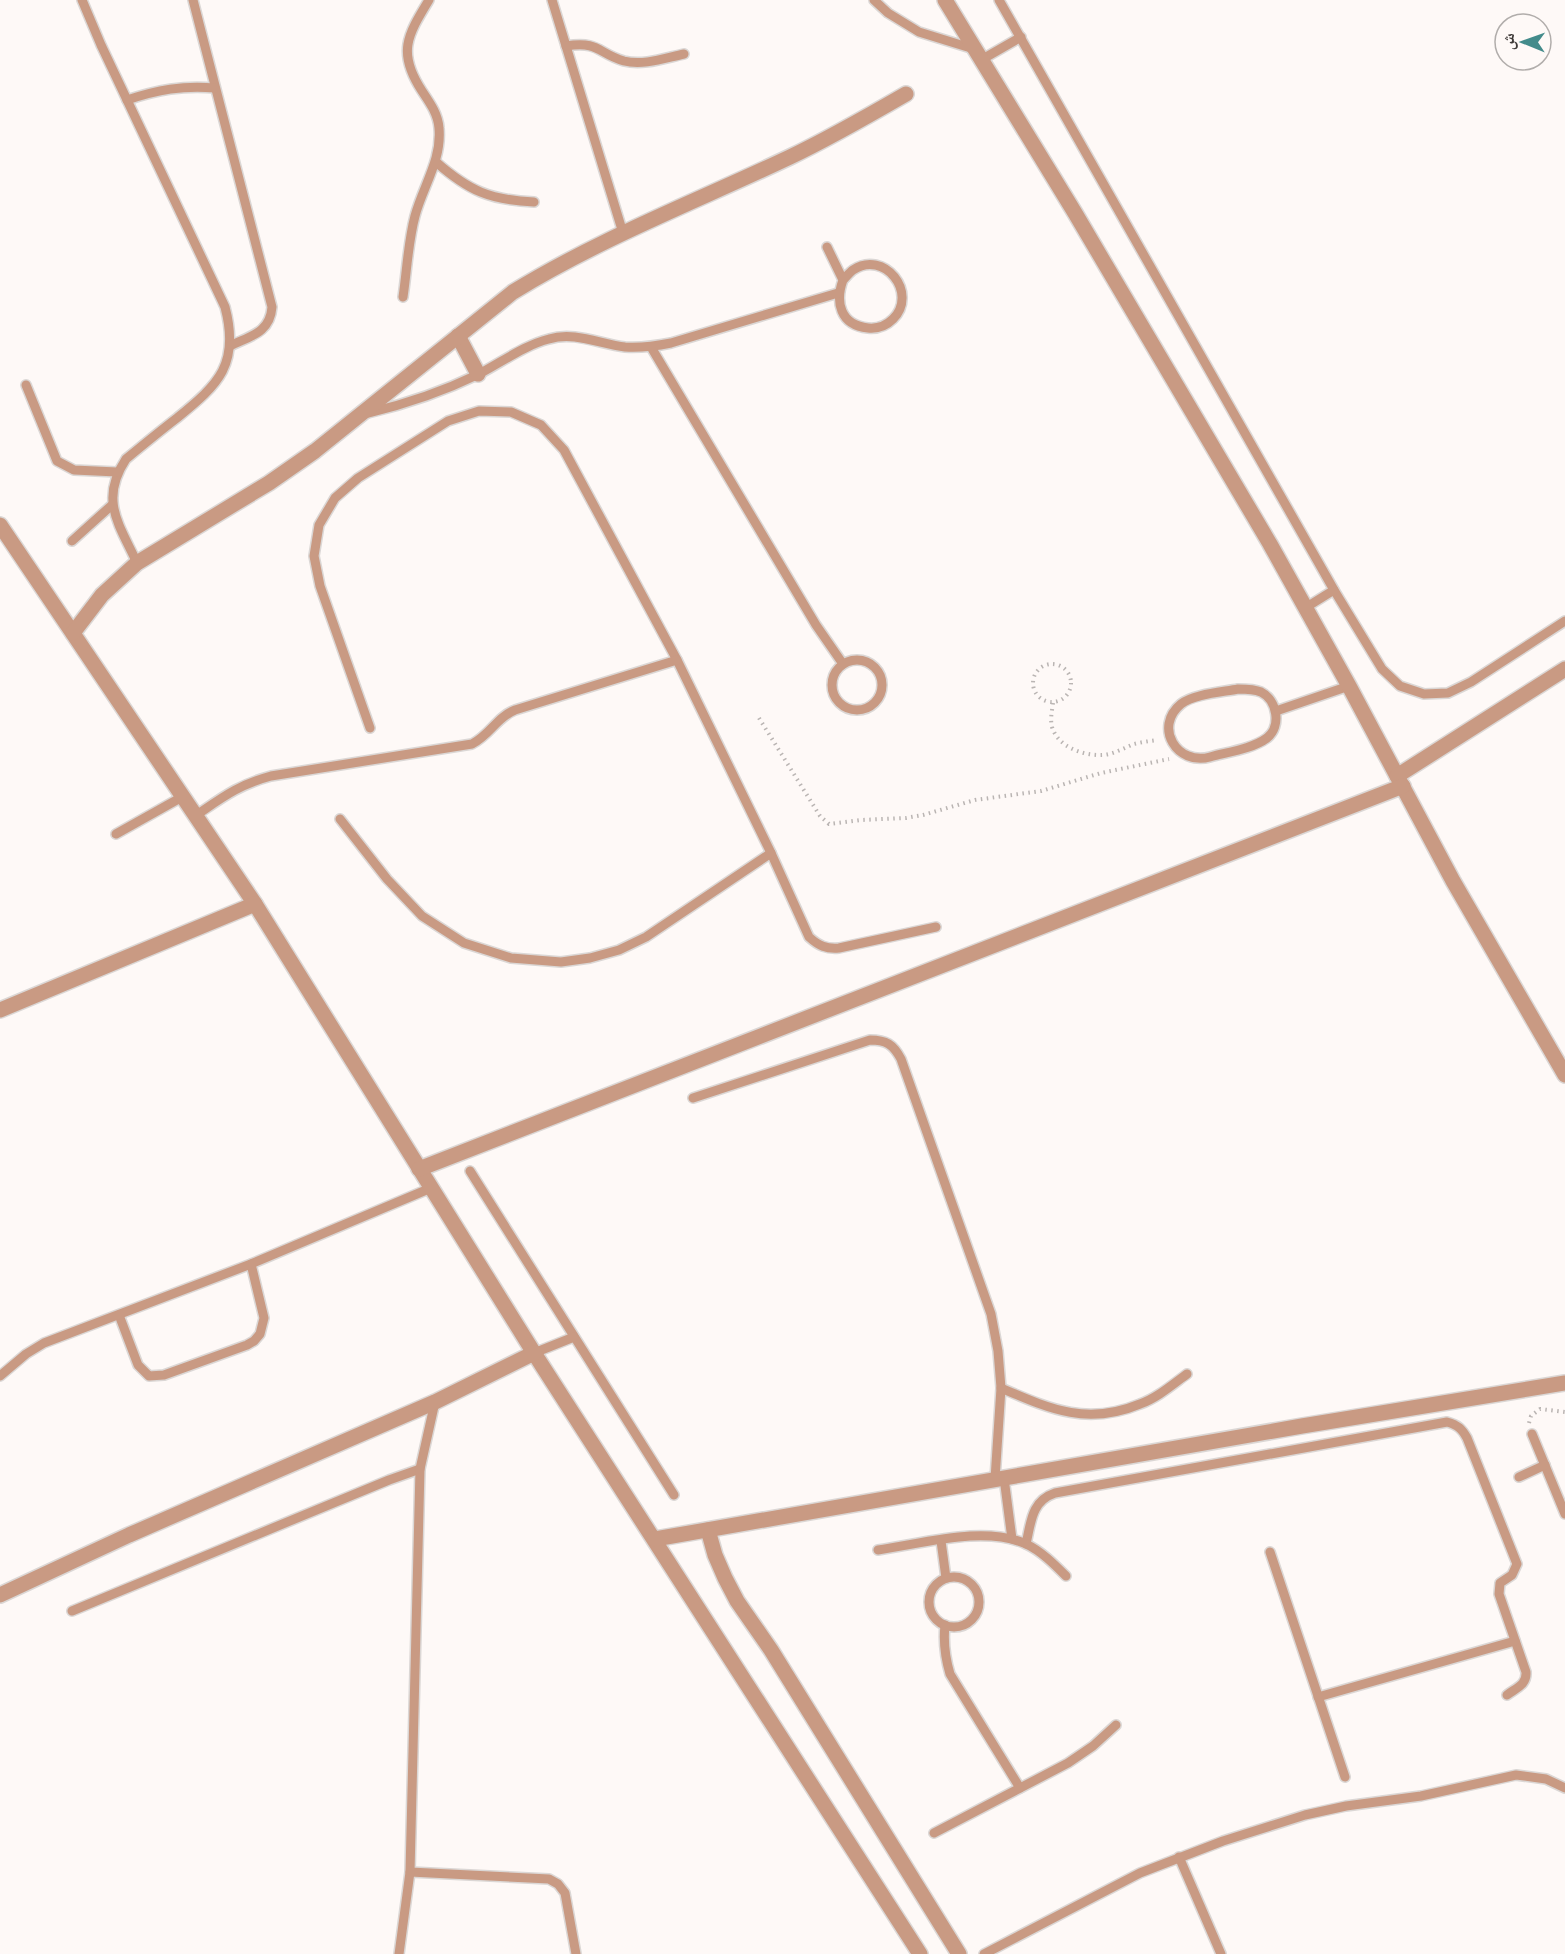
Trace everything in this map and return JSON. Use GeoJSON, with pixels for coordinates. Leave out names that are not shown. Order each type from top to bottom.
{"type":"FeatureCollection","features":[{"type":"Feature","properties":{"kind":"street"},"geometry":{"type":"LineString","coordinates":[[945,0],[1173,378],[1349,686],[1453,880],[1565,1075]]}},
{"type":"Feature","properties":{"kind":"street"},"geometry":{"type":"LineString","coordinates":[[73,633],[102,595],[137,563],[269,483],[315,451],[513,292],[623,233],[835,135],[906,94]]}},
{"type":"Feature","properties":{"kind":"street"},"geometry":{"type":"LineString","coordinates":[[458,336],[478,374]]}},
{"type":"Feature","properties":{"kind":"street"},"geometry":{"type":"LineString","coordinates":[[0,525],[255,904],[534,1353],[920,1954]]}},
{"type":"Feature","properties":{"kind":"street"},"geometry":{"type":"LineString","coordinates":[[419,1169],[1400,781],[1565,669]]}},
{"type":"Feature","properties":{"kind":"street"},"geometry":{"type":"LineString","coordinates":[[0,1010],[255,904]]}},
{"type":"Feature","properties":{"kind":"street"},"geometry":{"type":"LineString","coordinates":[[0,1595],[129,1535],[435,1402],[534,1353]]}},
{"type":"Feature","properties":{"kind":"street"},"geometry":{"type":"LineString","coordinates":[[655,1539],[1565,1383]]}},
{"type":"Feature","properties":{"kind":"street"},"geometry":{"type":"LineString","coordinates":[[708,1530],[715,1555],[738,1601],[771,1650],[960,1954]]}},
{"type":"Feature","properties":{"kind":"lane"},"geometry":{"type":"LineString","coordinates":[[82,0],[225,308],[230,326],[230,346],[226,364],[218,381],[206,395],[126,459],[117,472],[112,488],[112,505],[137,563]]}},
{"type":"Feature","properties":{"kind":"lane"},"geometry":{"type":"LineString","coordinates":[[193,0],[272,308],[267,326],[230,346]]}},
{"type":"Feature","properties":{"kind":"lane"},"geometry":{"type":"LineString","coordinates":[[403,297],[415,217],[436,162],[439,146],[439,126],[434,108],[412,76],[407,57],[408,37],[429,0]]}},
{"type":"Feature","properties":{"kind":"lane"},"geometry":{"type":"LineString","coordinates":[[552,0],[623,233]]}},
{"type":"Feature","properties":{"kind":"lane"},"geometry":{"type":"LineString","coordinates":[[874,0],[888,13],[919,32],[977,55],[1021,37]]}},
{"type":"Feature","properties":{"kind":"lane"},"geometry":{"type":"LineString","coordinates":[[999,0],[1334,590],[1382,669],[1400,686],[1424,694],[1448,693],[1471,682],[1565,621]]}},
{"type":"Feature","properties":{"kind":"lane"},"geometry":{"type":"LineString","coordinates":[[566,46],[582,44],[597,46],[624,61],[639,63],[684,54]]}},
{"type":"Feature","properties":{"kind":"lane"},"geometry":{"type":"LineString","coordinates":[[127,100],[178,87],[215,88]]}},
{"type":"Feature","properties":{"kind":"lane"},"geometry":{"type":"LineString","coordinates":[[436,162],[456,180],[480,193],[506,201],[534,202]]}},
{"type":"Feature","properties":{"kind":"lane"},"geometry":{"type":"LineString","coordinates":[[827,247],[843,280]]}},
{"type":"Feature","properties":{"kind":"lane"},"geometry":{"type":"LineString","coordinates":[[867,264],[881,266],[893,273],[901,286],[903,300],[898,314],[888,324],[874,329],[860,327],[848,320],[840,308],[838,293],[843,280],[853,269],[867,264]]}},
{"type":"Feature","properties":{"kind":"lane"},"geometry":{"type":"LineString","coordinates":[[359,415],[427,396],[478,374],[549,338],[585,338],[626,347],[651,346],[680,340],[838,293]]}},
{"type":"Feature","properties":{"kind":"lane"},"geometry":{"type":"LineString","coordinates":[[651,346],[816,625],[843,664]]}},
{"type":"Feature","properties":{"kind":"lane"},"geometry":{"type":"LineString","coordinates":[[26,385],[57,461],[74,470],[117,472]]}},
{"type":"Feature","properties":{"kind":"lane"},"geometry":{"type":"LineString","coordinates":[[370,728],[320,586],[314,556],[319,525],[334,498],[358,478],[448,421],[479,411],[511,412],[541,425],[564,450],[677,660],[771,853],[809,937],[828,949],[936,927]]}},
{"type":"Feature","properties":{"kind":"lane"},"geometry":{"type":"LineString","coordinates":[[72,541],[112,505]]}},
{"type":"Feature","properties":{"kind":"lane"},"geometry":{"type":"LineString","coordinates":[[1305,608],[1334,590]]}},
{"type":"Feature","properties":{"kind":"lane"},"geometry":{"type":"LineString","coordinates":[[195,816],[232,790],[246,783],[271,776],[472,744],[484,738],[499,720],[514,710],[677,660]]}},
{"type":"Feature","properties":{"kind":"lane"},"geometry":{"type":"LineString","coordinates":[[854,660],[865,661],[875,667],[881,677],[882,688],[879,699],[871,707],[860,711],[849,710],[839,704],[833,694],[832,683],[835,672],[843,664],[854,660]]}},
{"type":"Feature","properties":{"kind":"lane"},"geometry":{"type":"LineString","coordinates":[[1276,711],[1349,686]]}},
{"type":"Feature","properties":{"kind":"lane"},"geometry":{"type":"LineString","coordinates":[[1238,688],[1250,689],[1262,692],[1271,700],[1276,711],[1275,725],[1269,736],[1258,744],[1207,758],[1195,759],[1185,755],[1176,748],[1170,738],[1169,725],[1173,712],[1182,702],[1195,698],[1238,688]]}},
{"type":"Feature","properties":{"kind":"lane"},"geometry":{"type":"LineString","coordinates":[[116,834],[182,797]]}},
{"type":"Feature","properties":{"kind":"lane"},"geometry":{"type":"LineString","coordinates":[[340,819],[387,879],[422,916],[464,943],[511,958],[561,962],[590,958],[619,950],[646,937],[771,853]]}},
{"type":"Feature","properties":{"kind":"lane"},"geometry":{"type":"LineString","coordinates":[[693,1098],[870,1040],[883,1040],[895,1047],[991,1314],[998,1351],[1001,1388],[999,1479],[1012,1539]]}},
{"type":"Feature","properties":{"kind":"lane"},"geometry":{"type":"LineString","coordinates":[[470,1171],[674,1495]]}},
{"type":"Feature","properties":{"kind":"lane"},"geometry":{"type":"LineString","coordinates":[[0,1376],[34,1348],[251,1264],[431,1188]]}},
{"type":"Feature","properties":{"kind":"lane"},"geometry":{"type":"LineString","coordinates":[[119,1315],[138,1365],[149,1376],[164,1375],[247,1345],[260,1334],[264,1318],[251,1264]]}},
{"type":"Feature","properties":{"kind":"lane"},"geometry":{"type":"LineString","coordinates":[[534,1353],[574,1337]]}},
{"type":"Feature","properties":{"kind":"lane"},"geometry":{"type":"LineString","coordinates":[[1001,1388],[1048,1409],[1079,1414],[1110,1413],[1140,1404],[1187,1374]]}},
{"type":"Feature","properties":{"kind":"lane"},"geometry":{"type":"LineString","coordinates":[[399,1954],[410,1872],[420,1469],[435,1402]]}},
{"type":"Feature","properties":{"kind":"lane"},"geometry":{"type":"LineString","coordinates":[[1026,1544],[1038,1503],[1045,1496],[1055,1493],[1447,1422],[1456,1424],[1463,1430],[1515,1559],[1515,1570],[1512,1575],[1500,1583],[1499,1594],[1527,1678],[1524,1683],[1507,1695]]}},
{"type":"Feature","properties":{"kind":"lane"},"geometry":{"type":"LineString","coordinates":[[1532,1434],[1565,1514]]}},
{"type":"Feature","properties":{"kind":"lane"},"geometry":{"type":"LineString","coordinates":[[1519,1477],[1545,1465]]}},
{"type":"Feature","properties":{"kind":"lane"},"geometry":{"type":"LineString","coordinates":[[72,1611],[420,1469]]}},
{"type":"Feature","properties":{"kind":"lane"},"geometry":{"type":"LineString","coordinates":[[878,1550],[986,1536],[1012,1539],[1038,1551],[1066,1576]]}},
{"type":"Feature","properties":{"kind":"lane"},"geometry":{"type":"LineString","coordinates":[[941,1541],[946,1578]]}},
{"type":"Feature","properties":{"kind":"lane"},"geometry":{"type":"LineString","coordinates":[[1270,1552],[1345,1777]]}},
{"type":"Feature","properties":{"kind":"lane"},"geometry":{"type":"LineString","coordinates":[[946,1578],[963,1578],[971,1582],[979,1598],[976,1614],[963,1626],[945,1625],[932,1614],[930,1606],[933,1589],[938,1582],[946,1578]]}},
{"type":"Feature","properties":{"kind":"lane"},"geometry":{"type":"LineString","coordinates":[[945,1625],[943,1642],[950,1674],[1020,1788]]}},
{"type":"Feature","properties":{"kind":"lane"},"geometry":{"type":"LineString","coordinates":[[1318,1697],[1515,1641]]}},
{"type":"Feature","properties":{"kind":"lane"},"geometry":{"type":"LineString","coordinates":[[934,1833],[1068,1763],[1093,1746],[1116,1725]]}},
{"type":"Feature","properties":{"kind":"lane"},"geometry":{"type":"LineString","coordinates":[[984,1954],[1140,1873],[1179,1857],[1305,1815],[1346,1806],[1421,1796],[1516,1775],[1546,1779],[1565,1788]]}},
{"type":"Feature","properties":{"kind":"lane"},"geometry":{"type":"LineString","coordinates":[[1179,1857],[1221,1954]]}},
{"type":"Feature","properties":{"kind":"lane"},"geometry":{"type":"LineString","coordinates":[[410,1872],[549,1879],[558,1884],[565,1893],[576,1954]]}},
{"type":"Feature","properties":{"kind":"path"},"geometry":{"type":"LineString","coordinates":[[1050,664],[1064,668],[1071,682],[1066,696],[1053,703],[1039,698],[1032,685],[1037,670],[1050,664]]}},
{"type":"Feature","properties":{"kind":"path"},"geometry":{"type":"LineString","coordinates":[[1053,703],[1052,728],[1058,738],[1068,747],[1083,753],[1102,755],[1136,744],[1170,738]]}},
{"type":"Feature","properties":{"kind":"path"},"geometry":{"type":"LineString","coordinates":[[759,718],[820,816],[829,824],[923,815],[975,800],[1041,791],[1101,773],[1185,755]]}},
{"type":"Feature","properties":{"kind":"path"},"geometry":{"type":"LineString","coordinates":[[1532,1434],[1529,1422],[1535,1412],[1546,1409],[1565,1412]]}}]}
